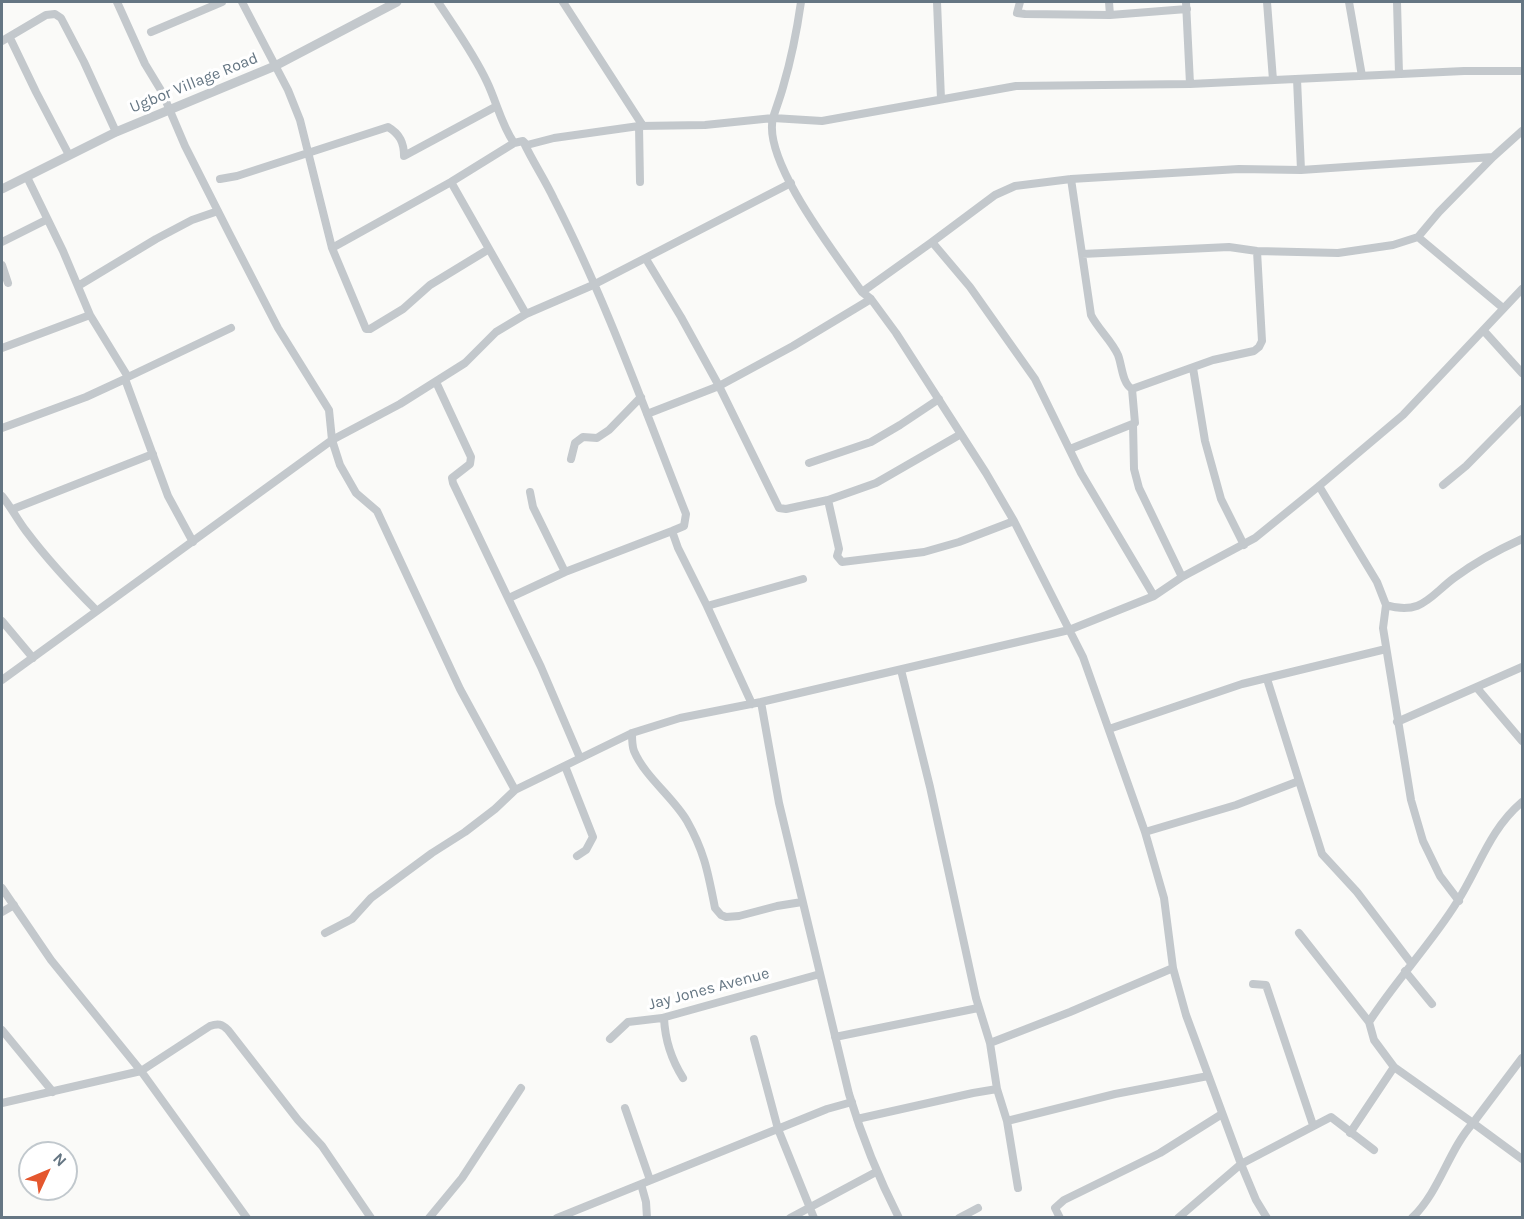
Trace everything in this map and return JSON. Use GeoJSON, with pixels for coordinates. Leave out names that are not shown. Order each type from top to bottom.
{"type":"FeatureCollection","features":[{"type":"Feature","properties":{"kind":"street"},"geometry":{"type":"LineString","coordinates":[[117,2],[145,64],[162,92],[168,110],[278,328],[329,410],[332,440],[340,465],[356,493],[376,512],[460,689],[515,790]]}},
{"type":"Feature","properties":{"kind":"street"},"geometry":{"type":"LineString","coordinates":[[151,32],[222,2]]}},
{"type":"Feature","properties":{"kind":"street"},"geometry":{"type":"LineString","coordinates":[[242,2],[288,90],[300,120],[332,248],[363,326],[370,329],[403,309],[430,285],[489,249]]}},
{"type":"Feature","properties":{"kind":"street","name":"Ugbor Village Road"},"geometry":{"type":"LineString","coordinates":[[2,189],[116,132],[275,66],[396,2]]}},
{"type":"Feature","properties":{"kind":"street"},"geometry":{"type":"LineString","coordinates":[[438,2],[486,79],[495,106],[514,142]]}},
{"type":"Feature","properties":{"kind":"street"},"geometry":{"type":"LineString","coordinates":[[563,2],[641,126],[640,182]]}},
{"type":"Feature","properties":{"kind":"street"},"geometry":{"type":"LineString","coordinates":[[801,2],[783,87],[773,118],[772,140],[791,183],[809,215],[862,292],[871,299],[896,333],[962,434],[1014,521],[1083,657],[1145,832],[1164,898],[1173,968],[1185,1015],[1241,1164],[1256,1200],[1267,1218]]}},
{"type":"Feature","properties":{"kind":"street"},"geometry":{"type":"LineString","coordinates":[[937,2],[941,99]]}},
{"type":"Feature","properties":{"kind":"street"},"geometry":{"type":"LineString","coordinates":[[1020,2],[1017,13],[1110,15],[1187,5],[1190,84]]}},
{"type":"Feature","properties":{"kind":"street"},"geometry":{"type":"LineString","coordinates":[[1109,2],[1110,15]]}},
{"type":"Feature","properties":{"kind":"street"},"geometry":{"type":"LineString","coordinates":[[1267,2],[1273,80]]}},
{"type":"Feature","properties":{"kind":"street"},"geometry":{"type":"LineString","coordinates":[[1349,2],[1362,76]]}},
{"type":"Feature","properties":{"kind":"street"},"geometry":{"type":"LineString","coordinates":[[1397,2],[1399,74]]}},
{"type":"Feature","properties":{"kind":"street"},"geometry":{"type":"LineString","coordinates":[[2,41],[46,15],[55,14],[61,18],[116,132]]}},
{"type":"Feature","properties":{"kind":"street"},"geometry":{"type":"LineString","coordinates":[[10,38],[69,155]]}},
{"type":"Feature","properties":{"kind":"street"},"geometry":{"type":"LineString","coordinates":[[332,248],[451,182],[514,142],[523,141],[527,145],[554,138],[641,126],[705,125],[773,118],[822,121],[1024,85],[1190,84],[1464,71],[1522,71]]}},
{"type":"Feature","properties":{"kind":"street"},"geometry":{"type":"LineString","coordinates":[[1297,79],[1301,170]]}},
{"type":"Feature","properties":{"kind":"street"},"geometry":{"type":"LineString","coordinates":[[220,179],[237,176],[388,127],[398,133],[403,143],[404,156],[495,106]]}},
{"type":"Feature","properties":{"kind":"street"},"geometry":{"type":"LineString","coordinates":[[1082,254],[1228,247],[1257,251],[1338,253],[1393,245],[1418,237],[1439,212],[1522,131]]}},
{"type":"Feature","properties":{"kind":"street"},"geometry":{"type":"LineString","coordinates":[[509,598],[565,572],[684,526],[686,514],[641,397],[593,285],[554,198],[523,141]]}},
{"type":"Feature","properties":{"kind":"street"},"geometry":{"type":"LineString","coordinates":[[862,292],[995,195],[1015,186],[1071,179],[1239,169],[1301,170],[1493,157]]}},
{"type":"Feature","properties":{"kind":"street"},"geometry":{"type":"LineString","coordinates":[[27,177],[90,315],[126,378],[168,496],[192,542]]}},
{"type":"Feature","properties":{"kind":"street"},"geometry":{"type":"LineString","coordinates":[[1071,179],[1091,315],[1116,351],[1127,386],[1132,389]]}},
{"type":"Feature","properties":{"kind":"street"},"geometry":{"type":"LineString","coordinates":[[451,182],[526,314]]}},
{"type":"Feature","properties":{"kind":"street"},"geometry":{"type":"LineString","coordinates":[[2,680],[332,440],[400,404],[465,363],[496,332],[526,314],[646,259],[791,183]]}},
{"type":"Feature","properties":{"kind":"street"},"geometry":{"type":"LineString","coordinates":[[78,286],[156,238],[192,220],[218,211]]}},
{"type":"Feature","properties":{"kind":"street"},"geometry":{"type":"LineString","coordinates":[[2,242],[46,219]]}},
{"type":"Feature","properties":{"kind":"street"},"geometry":{"type":"LineString","coordinates":[[1418,237],[1503,308]]}},
{"type":"Feature","properties":{"kind":"street"},"geometry":{"type":"LineString","coordinates":[[933,242],[970,287],[1035,379],[1081,473],[1154,596]]}},
{"type":"Feature","properties":{"kind":"street"},"geometry":{"type":"LineString","coordinates":[[1132,389],[1213,360],[1254,351],[1259,347],[1262,341],[1257,251]]}},
{"type":"Feature","properties":{"kind":"street"},"geometry":{"type":"LineString","coordinates":[[646,259],[719,386],[779,508],[786,509],[828,500],[876,483],[962,434]]}},
{"type":"Feature","properties":{"kind":"street"},"geometry":{"type":"LineString","coordinates":[[2,265],[8,283]]}},
{"type":"Feature","properties":{"kind":"street"},"geometry":{"type":"LineString","coordinates":[[325,933],[352,919],[371,898],[472,826],[515,790],[632,733],[680,718],[761,702],[1070,630],[1142,603],[1182,577],[1244,545],[1319,486],[1403,415],[1522,289]]}},
{"type":"Feature","properties":{"kind":"street"},"geometry":{"type":"LineString","coordinates":[[647,414],[719,386],[793,346],[871,299]]}},
{"type":"Feature","properties":{"kind":"street"},"geometry":{"type":"LineString","coordinates":[[2,348],[90,315]]}},
{"type":"Feature","properties":{"kind":"street"},"geometry":{"type":"LineString","coordinates":[[2,428],[86,397],[231,328]]}},
{"type":"Feature","properties":{"kind":"street"},"geometry":{"type":"LineString","coordinates":[[1484,331],[1522,373]]}},
{"type":"Feature","properties":{"kind":"street"},"geometry":{"type":"LineString","coordinates":[[1193,368],[1205,441],[1221,499],[1244,545]]}},
{"type":"Feature","properties":{"kind":"street"},"geometry":{"type":"LineString","coordinates":[[436,382],[471,457],[470,464],[452,478],[453,483],[541,667],[580,758]]}},
{"type":"Feature","properties":{"kind":"street"},"geometry":{"type":"LineString","coordinates":[[1132,389],[1136,420],[1133,424],[1134,469],[1139,488],[1182,577]]}},
{"type":"Feature","properties":{"kind":"street"},"geometry":{"type":"LineString","coordinates":[[571,459],[575,443],[583,437],[597,438],[609,430],[641,397]]}},
{"type":"Feature","properties":{"kind":"street"},"geometry":{"type":"LineString","coordinates":[[809,463],[871,442],[939,399]]}},
{"type":"Feature","properties":{"kind":"street"},"geometry":{"type":"LineString","coordinates":[[1443,485],[1466,466],[1522,409]]}},
{"type":"Feature","properties":{"kind":"street"},"geometry":{"type":"LineString","coordinates":[[1070,449],[1133,424]]}},
{"type":"Feature","properties":{"kind":"street"},"geometry":{"type":"LineString","coordinates":[[13,509],[153,454]]}},
{"type":"Feature","properties":{"kind":"street"},"geometry":{"type":"LineString","coordinates":[[1319,486],[1372,573],[1386,605],[1383,628],[1411,800],[1423,841],[1440,876],[1458,901]]}},
{"type":"Feature","properties":{"kind":"street"},"geometry":{"type":"LineString","coordinates":[[530,492],[533,507],[565,572]]}},
{"type":"Feature","properties":{"kind":"street"},"geometry":{"type":"LineString","coordinates":[[2,496],[13,509],[24,529],[75,589],[97,611]]}},
{"type":"Feature","properties":{"kind":"street"},"geometry":{"type":"LineString","coordinates":[[828,500],[839,549],[837,556],[842,562],[924,552],[959,542],[1014,521]]}},
{"type":"Feature","properties":{"kind":"street"},"geometry":{"type":"LineString","coordinates":[[672,531],[752,704]]}},
{"type":"Feature","properties":{"kind":"street"},"geometry":{"type":"LineString","coordinates":[[1386,605],[1402,609],[1424,604],[1454,578],[1522,539]]}},
{"type":"Feature","properties":{"kind":"street"},"geometry":{"type":"LineString","coordinates":[[707,606],[803,579]]}},
{"type":"Feature","properties":{"kind":"street"},"geometry":{"type":"LineString","coordinates":[[2,621],[33,658]]}},
{"type":"Feature","properties":{"kind":"street"},"geometry":{"type":"LineString","coordinates":[[1109,729],[1242,684],[1267,680],[1386,649]]}},
{"type":"Feature","properties":{"kind":"street"},"geometry":{"type":"LineString","coordinates":[[1397,722],[1522,667]]}},
{"type":"Feature","properties":{"kind":"street"},"geometry":{"type":"LineString","coordinates":[[901,670],[928,776],[978,1008],[990,1043],[997,1089],[1006,1121],[1018,1188]]}},
{"type":"Feature","properties":{"kind":"street"},"geometry":{"type":"LineString","coordinates":[[1267,680],[1322,854],[1358,892],[1411,963]]}},
{"type":"Feature","properties":{"kind":"street"},"geometry":{"type":"LineString","coordinates":[[1478,688],[1522,741]]}},
{"type":"Feature","properties":{"kind":"street"},"geometry":{"type":"LineString","coordinates":[[761,702],[779,803],[852,1102],[876,1172],[898,1218]]}},
{"type":"Feature","properties":{"kind":"street"},"geometry":{"type":"LineString","coordinates":[[632,733],[634,751],[680,809],[702,850],[715,908],[718,912],[726,917],[739,916],[802,902]]}},
{"type":"Feature","properties":{"kind":"street"},"geometry":{"type":"LineString","coordinates":[[565,766],[593,837],[586,850],[577,856]]}},
{"type":"Feature","properties":{"kind":"street"},"geometry":{"type":"LineString","coordinates":[[1145,832],[1236,805],[1299,782]]}},
{"type":"Feature","properties":{"kind":"street"},"geometry":{"type":"LineString","coordinates":[[1369,1022],[1458,901],[1492,837],[1521,805]]}},
{"type":"Feature","properties":{"kind":"street"},"geometry":{"type":"LineString","coordinates":[[2,888],[51,960],[141,1071],[247,1218]]}},
{"type":"Feature","properties":{"kind":"street"},"geometry":{"type":"LineString","coordinates":[[2,912],[14,905]]}},
{"type":"Feature","properties":{"kind":"street"},"geometry":{"type":"LineString","coordinates":[[1299,933],[1369,1022],[1374,1040],[1394,1067],[1522,1159]]}},
{"type":"Feature","properties":{"kind":"street"},"geometry":{"type":"LineString","coordinates":[[990,1043],[1173,968]]}},
{"type":"Feature","properties":{"kind":"street"},"geometry":{"type":"LineString","coordinates":[[1405,972],[1432,1004]]}},
{"type":"Feature","properties":{"kind":"street","name":"Jay Jones Avenue"},"geometry":{"type":"LineString","coordinates":[[610,1039],[628,1022],[664,1018],[820,974]]}},
{"type":"Feature","properties":{"kind":"street"},"geometry":{"type":"LineString","coordinates":[[1253,984],[1266,985],[1313,1125]]}},
{"type":"Feature","properties":{"kind":"street"},"geometry":{"type":"LineString","coordinates":[[835,1037],[978,1008]]}},
{"type":"Feature","properties":{"kind":"street"},"geometry":{"type":"LineString","coordinates":[[664,1018],[669,1049],[683,1078]]}},
{"type":"Feature","properties":{"kind":"street"},"geometry":{"type":"LineString","coordinates":[[2,1103],[141,1071],[217,1023],[223,1025],[298,1120],[322,1146],[371,1218]]}},
{"type":"Feature","properties":{"kind":"street"},"geometry":{"type":"LineString","coordinates":[[2,1030],[53,1092]]}},
{"type":"Feature","properties":{"kind":"street"},"geometry":{"type":"LineString","coordinates":[[754,1039],[778,1129],[814,1218]]}},
{"type":"Feature","properties":{"kind":"street"},"geometry":{"type":"LineString","coordinates":[[1412,1218],[1436,1186],[1455,1147],[1522,1058]]}},
{"type":"Feature","properties":{"kind":"street"},"geometry":{"type":"LineString","coordinates":[[1350,1133],[1394,1067]]}},
{"type":"Feature","properties":{"kind":"street"},"geometry":{"type":"LineString","coordinates":[[1006,1121],[1115,1094],[1208,1076]]}},
{"type":"Feature","properties":{"kind":"street"},"geometry":{"type":"LineString","coordinates":[[429,1218],[462,1178],[521,1088]]}},
{"type":"Feature","properties":{"kind":"street"},"geometry":{"type":"LineString","coordinates":[[857,1119],[997,1089]]}},
{"type":"Feature","properties":{"kind":"street"},"geometry":{"type":"LineString","coordinates":[[561,1217],[827,1109],[852,1102]]}},
{"type":"Feature","properties":{"kind":"street"},"geometry":{"type":"LineString","coordinates":[[625,1108],[650,1180]]}},
{"type":"Feature","properties":{"kind":"street"},"geometry":{"type":"LineString","coordinates":[[1060,1218],[1055,1208],[1064,1200],[1160,1152],[1222,1114]]}},
{"type":"Feature","properties":{"kind":"street"},"geometry":{"type":"LineString","coordinates":[[1178,1218],[1241,1164],[1313,1125],[1331,1118],[1374,1150]]}},
{"type":"Feature","properties":{"kind":"street"},"geometry":{"type":"LineString","coordinates":[[790,1218],[876,1172]]}},
{"type":"Feature","properties":{"kind":"street"},"geometry":{"type":"LineString","coordinates":[[641,1184],[647,1218]]}},
{"type":"Feature","properties":{"kind":"street"},"geometry":{"type":"LineString","coordinates":[[959,1218],[978,1208]]}}]}
